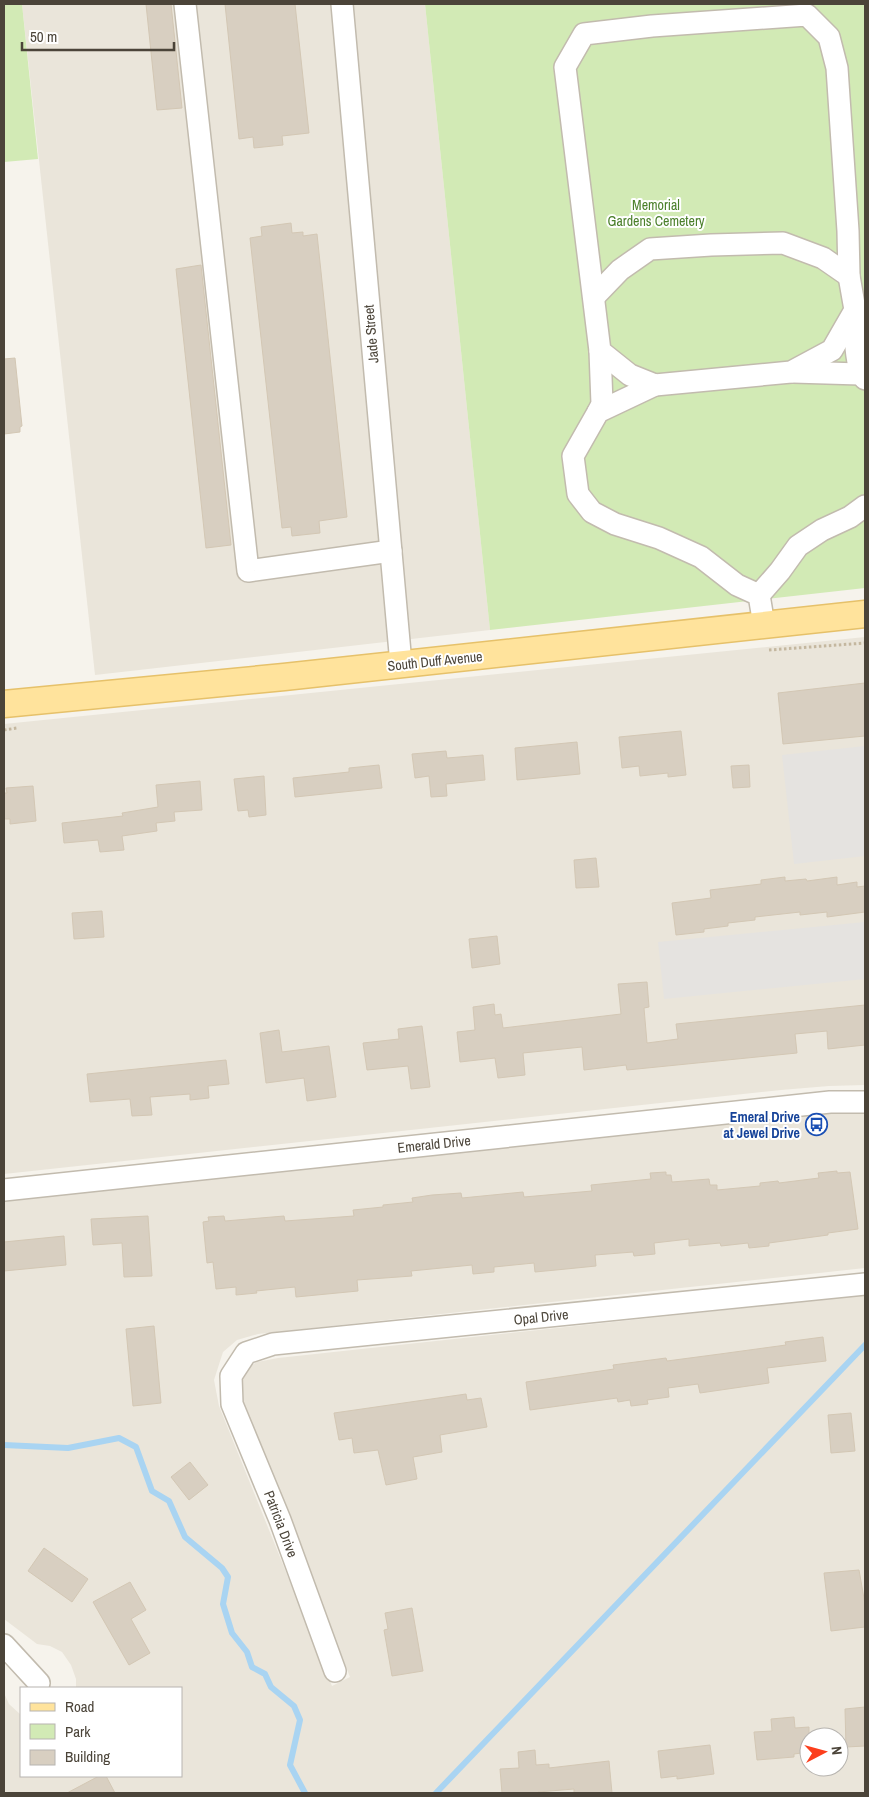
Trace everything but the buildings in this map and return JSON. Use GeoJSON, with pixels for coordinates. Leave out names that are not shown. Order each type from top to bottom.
{"type":"FeatureCollection","features":[{"type":"Feature","properties":{"kind":"main road","name":"South Duff Avenue"},"geometry":{"type":"LineString","coordinates":[[4,704],[865,614]]}},
{"type":"Feature","properties":{"kind":"street"},"geometry":{"type":"LineString","coordinates":[[185,4],[248,571],[391,550]]}},
{"type":"Feature","properties":{"kind":"street","name":"Jade Street"},"geometry":{"type":"LineString","coordinates":[[342,4],[400,664]]}},
{"type":"Feature","properties":{"kind":"street"},"geometry":{"type":"LineString","coordinates":[[598,412],[655,385],[791,372],[863,376],[856,341],[855,310],[849,276],[848,231],[837,68],[829,37],[807,15],[652,26],[584,34],[565,67],[600,351],[602,404],[573,456],[578,494],[592,512],[615,524],[659,538],[701,557],[737,585],[759,595]]}},
{"type":"Feature","properties":{"kind":"street"},"geometry":{"type":"LineString","coordinates":[[594,297],[620,270],[650,250],[711,245],[783,243],[823,258],[849,276]]}},
{"type":"Feature","properties":{"kind":"street"},"geometry":{"type":"LineString","coordinates":[[791,372],[832,350],[855,310]]}},
{"type":"Feature","properties":{"kind":"street"},"geometry":{"type":"LineString","coordinates":[[600,351],[630,375],[655,385]]}},
{"type":"Feature","properties":{"kind":"street"},"geometry":{"type":"LineString","coordinates":[[759,595],[798,546],[822,530],[850,517],[865,506]]}},
{"type":"Feature","properties":{"kind":"street"},"geometry":{"type":"LineString","coordinates":[[759,595],[764,625]]}},
{"type":"Feature","properties":{"kind":"street","name":"Emerald Drive"},"geometry":{"type":"LineString","coordinates":[[4,1190],[830,1102],[865,1102]]}},
{"type":"Feature","properties":{"kind":"street","name":"Opal Drive"},"geometry":{"type":"LineString","coordinates":[[231,1376],[246,1353],[273,1344],[865,1284]]}},
{"type":"Feature","properties":{"kind":"street","name":"Patricia Drive"},"geometry":{"type":"LineString","coordinates":[[231,1376],[232,1404],[280,1520],[335,1671]]}},
{"type":"Feature","properties":{"kind":"street"},"geometry":{"type":"LineString","coordinates":[[4,1645],[39,1683]]}},
{"type":"Feature","properties":{"kind":"shaded area"},"geometry":{"type":"Polygon","coordinates":[[[22,4],[425,4],[490,630],[95,675],[22,4]]]}},
{"type":"Feature","properties":{"kind":"shaded area"},"geometry":{"type":"Polygon","coordinates":[[[865,637],[865,1085],[781,1090],[4,1174],[4,724],[865,637]]]}},
{"type":"Feature","properties":{"kind":"shaded area"},"geometry":{"type":"Polygon","coordinates":[[[865,746],[865,856],[794,864],[782,755],[865,746]]]}},
{"type":"Feature","properties":{"kind":"shaded area"},"geometry":{"type":"Polygon","coordinates":[[[865,922],[865,979],[664,999],[658,942],[865,922]]]}},
{"type":"Feature","properties":{"kind":"shaded area"},"geometry":{"type":"Polygon","coordinates":[[[865,1113],[865,1268],[258,1334],[237,1340],[223,1352],[214,1380],[219,1406],[332,1686],[350,1677],[244,1410],[239,1384],[244,1370],[257,1362],[278,1358],[865,1295],[865,1793],[4,1793],[4,1693],[9,1704],[20,1714],[20,1777],[182,1777],[182,1687],[76,1687],[76,1679],[71,1665],[62,1652],[50,1646],[37,1644],[4,1619],[4,1198],[825,1114],[865,1113]]]}},
{"type":"Feature","properties":{"kind":"green space"},"geometry":{"type":"Polygon","coordinates":[[[4,4],[22,4],[38,159],[4,162],[4,4]]]}},
{"type":"Feature","properties":{"kind":"green space","name":"Memorial Gardens Cemetery"},"geometry":{"type":"Polygon","coordinates":[[[425,4],[865,4],[865,588],[490,630],[425,4]]]}},
{"type":"Feature","properties":{"kind":"waterway"},"geometry":{"type":"LineString","coordinates":[[436,1793],[865,1345]]}},
{"type":"Feature","properties":{"kind":"waterway"},"geometry":{"type":"LineString","coordinates":[[4,1445],[68,1448],[119,1438],[136,1447],[152,1491],[169,1501],[185,1537],[222,1568],[228,1577],[223,1604],[232,1633],[247,1652],[252,1667],[265,1674],[271,1687],[294,1706],[300,1720],[290,1765],[305,1793]]}},
{"type":"Feature","properties":{"kind":"place","name":"Emeral Drive at Jewel Drive"},"geometry":{"type":"Point","coordinates":[816,1125]}}]}
